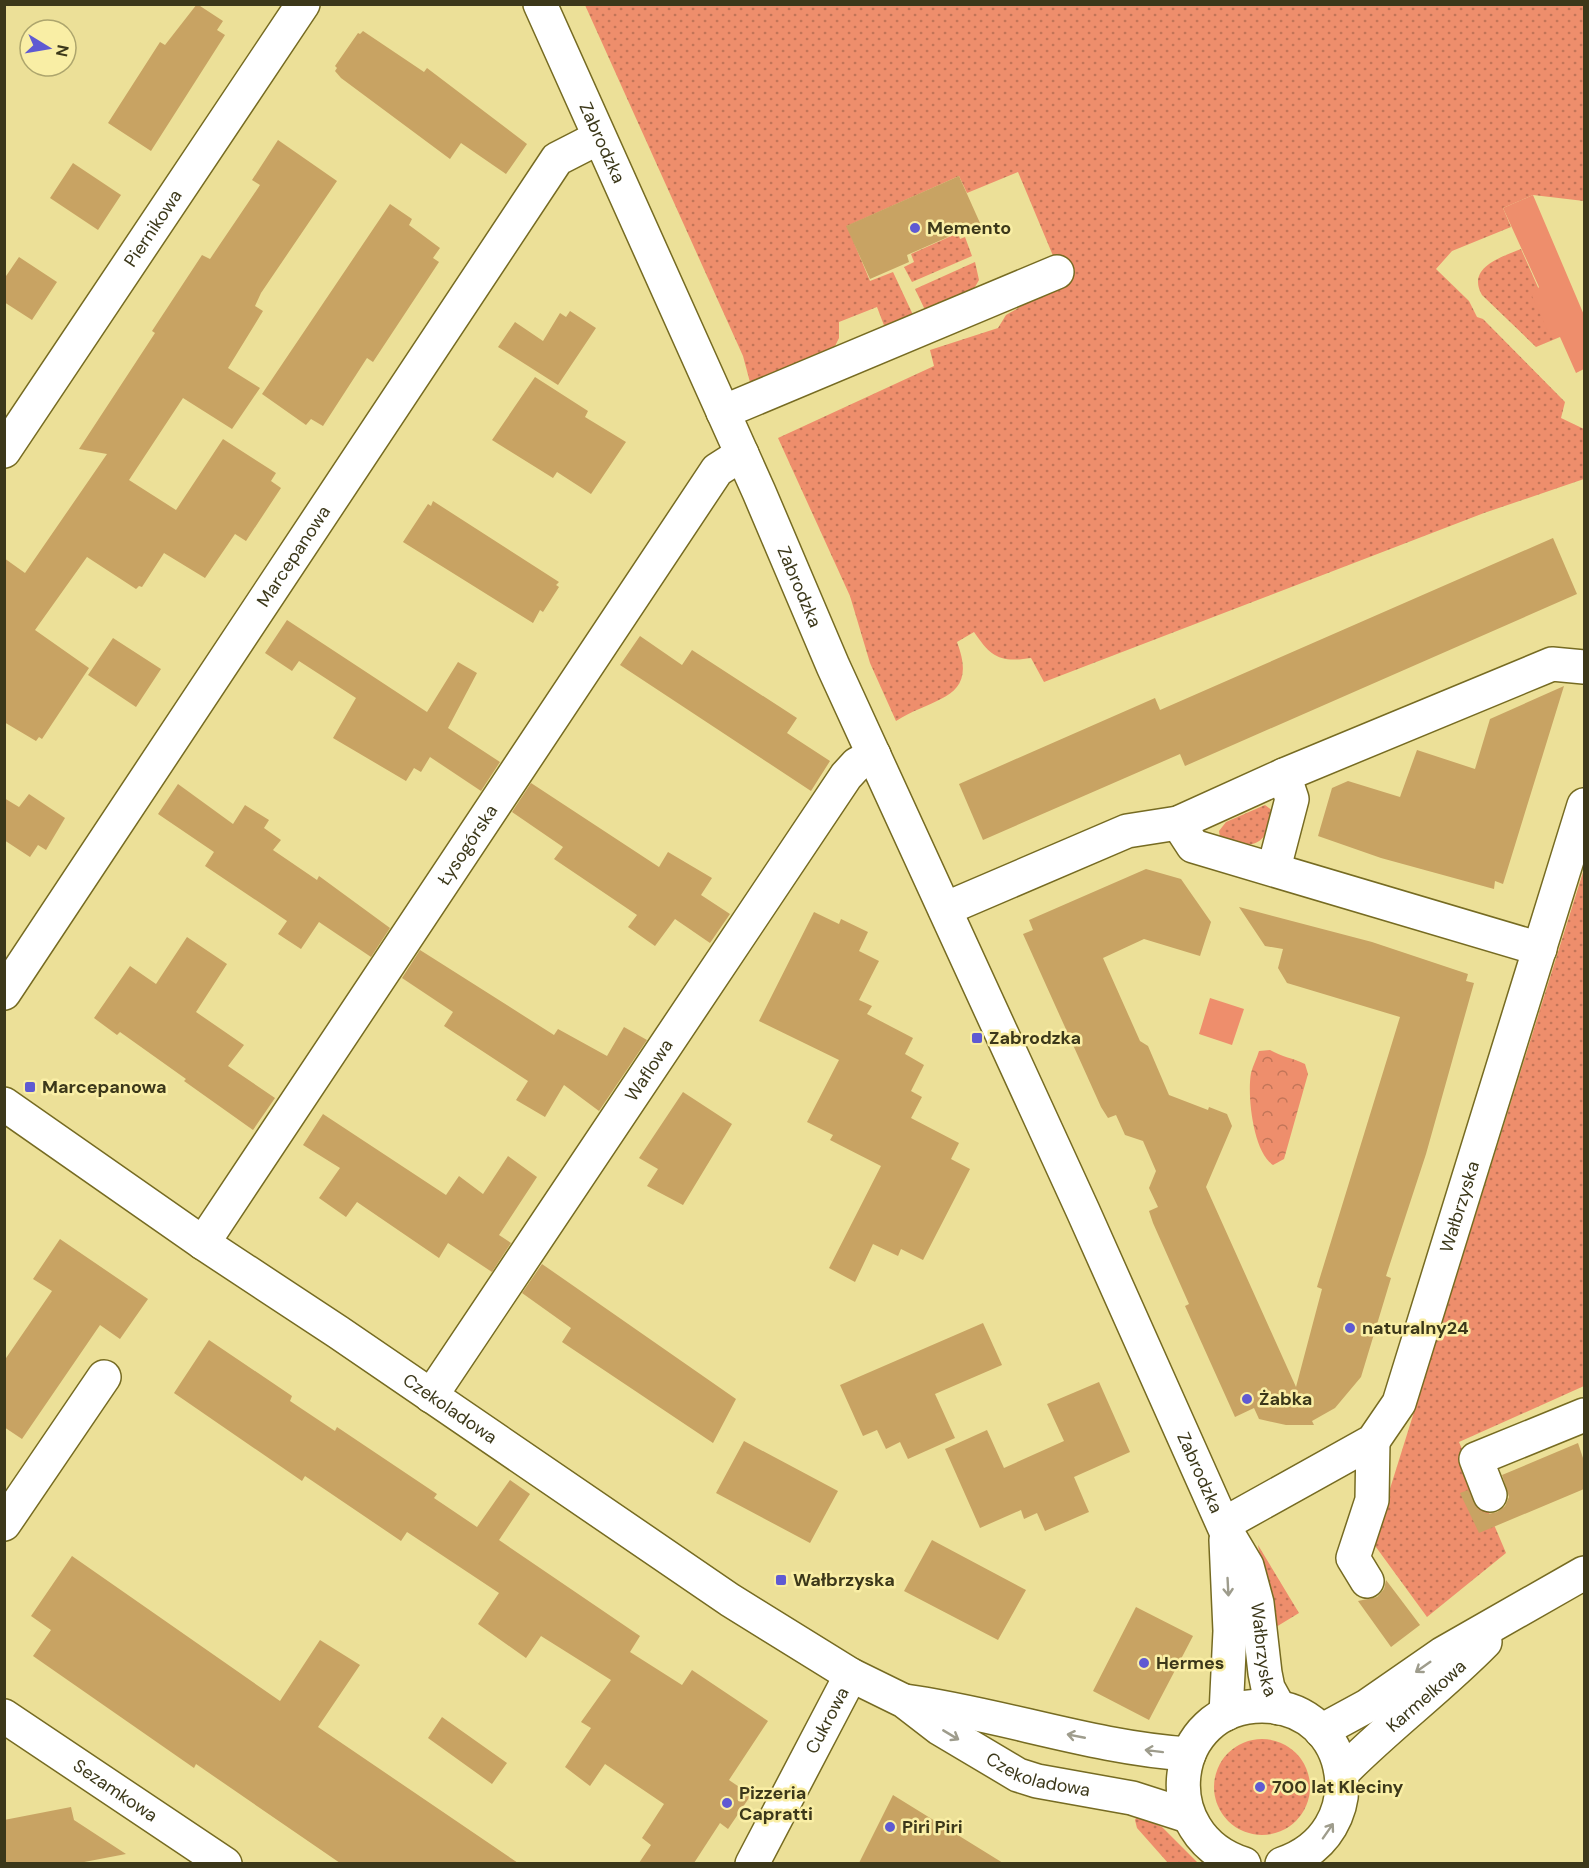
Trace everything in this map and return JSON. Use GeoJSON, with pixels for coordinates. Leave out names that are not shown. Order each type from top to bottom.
{"type":"FeatureCollection","features":[{"type":"Feature","properties":{"kind":"street","name":"Piernikowa"},"geometry":{"type":"LineString","coordinates":[[4,451],[303,4]]}},
{"type":"Feature","properties":{"kind":"street","name":"Zabrodzka"},"geometry":{"type":"LineString","coordinates":[[540,4],[874,755],[1224,1527]]}},
{"type":"Feature","properties":{"kind":"street","name":"Marcepanowa"},"geometry":{"type":"LineString","coordinates":[[4,993],[557,159],[598,138]]}},
{"type":"Feature","properties":{"kind":"street"},"geometry":{"type":"LineString","coordinates":[[723,412],[1058,272]]}},
{"type":"Feature","properties":{"kind":"street","name":"Łysogórska"},"geometry":{"type":"LineString","coordinates":[[203,1243],[717,470],[742,454]]}},
{"type":"Feature","properties":{"kind":"street"},"geometry":{"type":"LineString","coordinates":[[945,909],[1127,831],[1178,823],[1284,775],[1552,664],[1584,667]]}},
{"type":"Feature","properties":{"kind":"street","name":"Waflowa"},"geometry":{"type":"LineString","coordinates":[[431,1396],[846,776],[857,764],[874,755]]}},
{"type":"Feature","properties":{"kind":"street"},"geometry":{"type":"LineString","coordinates":[[1274,868],[1292,799],[1284,775]]}},
{"type":"Feature","properties":{"kind":"street","name":"Wałbrzyska"},"geometry":{"type":"LineString","coordinates":[[1224,1527],[1373,1442],[1400,1403],[1584,805]]}},
{"type":"Feature","properties":{"kind":"street"},"geometry":{"type":"LineString","coordinates":[[1178,823],[1193,846],[1274,868],[1540,949]]}},
{"type":"Feature","properties":{"kind":"street","name":"Czekoladowa"},"geometry":{"type":"LineString","coordinates":[[4,1104],[203,1243],[730,1600],[851,1675],[904,1701],[939,1728],[1018,1774],[1037,1781],[1132,1798],[1188,1816]]}},
{"type":"Feature","properties":{"kind":"street"},"geometry":{"type":"LineString","coordinates":[[4,1524],[104,1377]]}},
{"type":"Feature","properties":{"kind":"street"},"geometry":{"type":"LineString","coordinates":[[1490,1495],[1476,1459],[1584,1415]]}},
{"type":"Feature","properties":{"kind":"street"},"geometry":{"type":"LineString","coordinates":[[1367,1581],[1353,1558],[1372,1500],[1373,1442]]}},
{"type":"Feature","properties":{"kind":"street","name":"Wałbrzyska"},"geometry":{"type":"LineString","coordinates":[[1224,1527],[1247,1566],[1257,1603],[1268,1688],[1279,1708]]}},
{"type":"Feature","properties":{"kind":"street","name":"Wałbrzyska"},"geometry":{"type":"LineString","coordinates":[[1224,1527],[1230,1631],[1226,1714]]}},
{"type":"Feature","properties":{"kind":"street","name":"Karmelkowa"},"geometry":{"type":"LineString","coordinates":[[1321,1731],[1367,1706],[1442,1654],[1583,1577]]}},
{"type":"Feature","properties":{"kind":"street","name":"Karmelkowa"},"geometry":{"type":"LineString","coordinates":[[1342,1773],[1386,1731],[1454,1674],[1510,1618]]}},
{"type":"Feature","properties":{"kind":"street","name":"Cukrowa"},"geometry":{"type":"LineString","coordinates":[[752,1863],[851,1675]]}},
{"type":"Feature","properties":{"kind":"street","name":"Czekoladowa"},"geometry":{"type":"LineString","coordinates":[[904,1701],[948,1707],[1119,1745],[1189,1754]]}},
{"type":"Feature","properties":{"kind":"street"},"geometry":{"type":"LineString","coordinates":[[1233,1862],[1209,1846],[1194,1828],[1188,1816],[1182,1780],[1189,1754],[1199,1737],[1226,1714],[1254,1707],[1279,1708],[1302,1716],[1321,1731],[1334,1750],[1342,1773],[1342,1798],[1335,1822],[1320,1842],[1301,1857],[1282,1863]]}},
{"type":"Feature","properties":{"kind":"street","name":"Sezamkowa"},"geometry":{"type":"LineString","coordinates":[[4,1716],[225,1863]]}},
{"type":"Feature","properties":{"kind":"green space"},"geometry":{"type":"Polygon","coordinates":[[[585,5],[1584,5],[1584,201],[1533,195],[1503,208],[1511,227],[1452,251],[1436,269],[1469,301],[1477,317],[1483,319],[1565,402],[1561,418],[1584,429],[1584,479],[1484,513],[1044,682],[1031,658],[1011,660],[997,656],[991,653],[974,632],[957,642],[962,661],[962,675],[958,686],[949,694],[896,721],[870,663],[850,596],[778,438],[934,366],[930,350],[998,328],[1006,315],[1064,282],[1018,172],[967,193],[959,176],[847,226],[870,281],[893,272],[914,317],[885,328],[877,307],[839,322],[839,338],[833,350],[751,386],[743,356],[585,5]]]}},
{"type":"Feature","properties":{"kind":"green space"},"geometry":{"type":"Polygon","coordinates":[[[1533,195],[1584,315],[1584,369],[1576,373],[1560,337],[1550,336],[1532,296],[1539,287],[1503,208],[1533,195]]]}},
{"type":"Feature","properties":{"kind":"green space"},"geometry":{"type":"Polygon","coordinates":[[[958,233],[960,239],[965,237],[972,256],[912,282],[904,267],[914,262],[911,254],[958,233]]]}},
{"type":"Feature","properties":{"kind":"green space"},"geometry":{"type":"Polygon","coordinates":[[[1521,249],[1560,337],[1536,347],[1482,295],[1478,285],[1482,270],[1488,264],[1521,249]]]}},
{"type":"Feature","properties":{"kind":"green space"},"geometry":{"type":"Polygon","coordinates":[[[975,262],[979,280],[972,292],[926,312],[915,289],[975,262]]]}},
{"type":"Feature","properties":{"kind":"green space"},"geometry":{"type":"Polygon","coordinates":[[[1265,805],[1273,811],[1267,832],[1262,839],[1250,844],[1242,844],[1220,838],[1219,831],[1226,822],[1265,805]]]}},
{"type":"Feature","properties":{"kind":"green space"},"geometry":{"type":"Polygon","coordinates":[[[1584,869],[1584,1386],[1459,1442],[1506,1553],[1427,1617],[1373,1543],[1584,869]]]}},
{"type":"Feature","properties":{"kind":"green space"},"geometry":{"type":"Polygon","coordinates":[[[1210,998],[1244,1009],[1232,1045],[1199,1034],[1210,998]]]}},
{"type":"Feature","properties":{"kind":"green space"},"geometry":{"type":"Polygon","coordinates":[[[1270,1050],[1305,1064],[1308,1074],[1284,1159],[1273,1165],[1266,1158],[1256,1136],[1250,1095],[1251,1073],[1259,1051],[1270,1050]]]}},
{"type":"Feature","properties":{"kind":"green space"},"geometry":{"type":"Polygon","coordinates":[[[1258,1545],[1299,1613],[1276,1627],[1260,1556],[1258,1545]]]}},
{"type":"Feature","properties":{"kind":"green space"},"geometry":{"type":"Polygon","coordinates":[[[1262,1739],[1280,1743],[1296,1753],[1306,1769],[1310,1787],[1306,1805],[1296,1821],[1280,1831],[1262,1835],[1244,1831],[1228,1821],[1218,1805],[1214,1787],[1218,1769],[1228,1753],[1244,1743],[1262,1739]]]}},
{"type":"Feature","properties":{"kind":"green space"},"geometry":{"type":"Polygon","coordinates":[[[1137,1816],[1162,1827],[1198,1863],[1168,1863],[1137,1828],[1135,1820],[1137,1816]]]}},
{"type":"Feature","properties":{"kind":"building"},"geometry":{"type":"Polygon","coordinates":[[[197,4],[223,21],[217,30],[225,35],[151,151],[108,123],[160,42],[165,45],[197,4]]]}},
{"type":"Feature","properties":{"kind":"building"},"geometry":{"type":"Polygon","coordinates":[[[363,31],[424,72],[427,68],[527,144],[506,174],[461,143],[450,159],[341,78],[335,71],[337,68],[335,66],[358,33],[363,31]]]}},
{"type":"Feature","properties":{"kind":"building"},"geometry":{"type":"Polygon","coordinates":[[[278,140],[337,181],[261,293],[255,306],[263,311],[228,368],[260,388],[232,429],[183,398],[129,480],[176,510],[223,439],[276,473],[271,481],[281,488],[246,541],[235,534],[205,578],[164,553],[142,587],[139,586],[136,589],[87,557],[35,630],[89,668],[42,739],[39,737],[36,741],[4,722],[4,558],[25,573],[107,454],[79,449],[155,333],[152,331],[202,255],[210,259],[260,185],[252,180],[278,140]]]}},
{"type":"Feature","properties":{"kind":"building"},"geometry":{"type":"Polygon","coordinates":[[[73,163],[121,195],[98,230],[50,198],[73,163]]]}},
{"type":"Feature","properties":{"kind":"building","name":"Memento"},"geometry":{"type":"Polygon","coordinates":[[[959,176],[980,223],[907,255],[909,262],[870,279],[846,226],[959,176]]]}},
{"type":"Feature","properties":{"kind":"building"},"geometry":{"type":"Polygon","coordinates":[[[390,204],[412,219],[409,225],[440,248],[433,258],[439,262],[373,362],[367,358],[323,426],[311,419],[306,425],[262,394],[390,204]]]}},
{"type":"Feature","properties":{"kind":"building"},"geometry":{"type":"Polygon","coordinates":[[[19,257],[57,282],[32,320],[4,302],[4,279],[19,257]]]}},
{"type":"Feature","properties":{"kind":"building"},"geometry":{"type":"Polygon","coordinates":[[[570,311],[596,328],[558,385],[498,347],[515,322],[543,341],[560,313],[566,317],[570,311]]]}},
{"type":"Feature","properties":{"kind":"building"},"geometry":{"type":"Polygon","coordinates":[[[535,377],[588,411],[585,417],[626,442],[591,494],[557,472],[553,478],[492,440],[535,377]]]}},
{"type":"Feature","properties":{"kind":"building"},"geometry":{"type":"Polygon","coordinates":[[[433,501],[559,582],[556,585],[559,587],[543,612],[540,610],[533,623],[403,542],[428,504],[431,506],[433,501]]]}},
{"type":"Feature","properties":{"kind":"building"},"geometry":{"type":"Polygon","coordinates":[[[1553,538],[1577,594],[1185,766],[1180,754],[983,840],[959,784],[1155,698],[1160,710],[1553,538]]]}},
{"type":"Feature","properties":{"kind":"building"},"geometry":{"type":"Polygon","coordinates":[[[287,620],[427,712],[458,662],[477,673],[448,728],[500,762],[481,791],[430,757],[421,772],[414,768],[406,781],[333,738],[356,698],[299,661],[292,671],[265,653],[287,620]]]}},
{"type":"Feature","properties":{"kind":"building"},"geometry":{"type":"Polygon","coordinates":[[[640,636],[682,665],[692,650],[797,718],[787,733],[830,761],[811,791],[620,665],[640,636]]]}},
{"type":"Feature","properties":{"kind":"building"},"geometry":{"type":"Polygon","coordinates":[[[113,638],[161,669],[136,707],[88,675],[113,638]]]}},
{"type":"Feature","properties":{"kind":"building"},"geometry":{"type":"Polygon","coordinates":[[[1564,686],[1503,884],[1495,881],[1494,889],[1381,858],[1318,836],[1332,788],[1348,781],[1400,797],[1417,750],[1475,769],[1490,719],[1564,686]]]}},
{"type":"Feature","properties":{"kind":"building"},"geometry":{"type":"Polygon","coordinates":[[[531,783],[659,867],[668,852],[712,878],[701,895],[730,914],[710,943],[675,919],[655,946],[628,927],[637,915],[554,859],[563,847],[512,812],[531,783]]]}},
{"type":"Feature","properties":{"kind":"building"},"geometry":{"type":"Polygon","coordinates":[[[178,784],[233,824],[245,805],[269,820],[264,828],[281,840],[273,850],[317,880],[319,876],[390,928],[371,957],[319,922],[301,949],[278,934],[287,921],[205,866],[214,852],[158,814],[178,784]]]}},
{"type":"Feature","properties":{"kind":"building"},"geometry":{"type":"Polygon","coordinates":[[[29,794],[65,818],[46,850],[38,845],[30,857],[4,840],[4,798],[19,807],[29,794]]]}},
{"type":"Feature","properties":{"kind":"building"},"geometry":{"type":"Polygon","coordinates":[[[1146,869],[1181,879],[1211,922],[1200,956],[1144,939],[1103,958],[1140,1041],[1148,1046],[1169,1095],[1208,1110],[1209,1107],[1227,1114],[1232,1126],[1206,1187],[1296,1387],[1322,1289],[1317,1287],[1400,1017],[1287,983],[1278,968],[1283,949],[1265,946],[1239,907],[1372,942],[1468,974],[1466,981],[1474,983],[1426,1154],[1386,1276],[1391,1278],[1361,1377],[1335,1408],[1312,1421],[1314,1425],[1286,1425],[1259,1419],[1254,1408],[1235,1417],[1185,1306],[1189,1304],[1149,1211],[1158,1207],[1149,1188],[1156,1171],[1143,1141],[1125,1135],[1116,1115],[1108,1118],[1101,1107],[1023,934],[1033,930],[1029,920],[1146,869]]]}},
{"type":"Feature","properties":{"kind":"building"},"geometry":{"type":"Polygon","coordinates":[[[814,912],[839,924],[841,919],[868,932],[859,951],[879,961],[859,1000],[872,1006],[867,1014],[913,1038],[905,1054],[924,1065],[911,1091],[922,1097],[911,1118],[959,1143],[951,1159],[970,1169],[923,1260],[901,1249],[898,1256],[873,1244],[855,1282],[829,1268],[881,1166],[830,1140],[833,1135],[807,1122],[839,1060],[759,1021],[814,912]]]}},
{"type":"Feature","properties":{"kind":"building"},"geometry":{"type":"Polygon","coordinates":[[[187,937],[227,964],[196,1012],[244,1045],[228,1066],[275,1098],[253,1130],[120,1032],[117,1035],[94,1018],[130,966],[156,984],[187,937]]]}},
{"type":"Feature","properties":{"kind":"building"},"geometry":{"type":"Polygon","coordinates":[[[420,950],[554,1035],[558,1029],[607,1056],[624,1027],[647,1040],[599,1111],[564,1085],[545,1117],[516,1100],[528,1081],[444,1026],[453,1012],[402,978],[420,950]]]}},
{"type":"Feature","properties":{"kind":"building"},"geometry":{"type":"Polygon","coordinates":[[[683,1092],[732,1124],[683,1205],[647,1186],[658,1169],[639,1158],[683,1092]]]}},
{"type":"Feature","properties":{"kind":"building"},"geometry":{"type":"Polygon","coordinates":[[[323,1114],[446,1195],[459,1176],[483,1194],[508,1156],[537,1177],[499,1235],[511,1243],[492,1272],[448,1243],[439,1258],[357,1202],[346,1217],[319,1198],[340,1168],[303,1145],[323,1114]]]}},
{"type":"Feature","properties":{"kind":"building"},"geometry":{"type":"Polygon","coordinates":[[[60,1239],[148,1299],[120,1339],[100,1325],[22,1439],[4,1427],[4,1361],[52,1291],[33,1279],[60,1239]]]}},
{"type":"Feature","properties":{"kind":"building"},"geometry":{"type":"Polygon","coordinates":[[[542,1264],[736,1399],[713,1443],[562,1342],[571,1328],[522,1293],[542,1264]]]}},
{"type":"Feature","properties":{"kind":"building"},"geometry":{"type":"Polygon","coordinates":[[[983,1323],[1002,1365],[935,1394],[955,1438],[908,1459],[900,1442],[886,1449],[877,1430],[863,1436],[840,1385],[983,1323]]]}},
{"type":"Feature","properties":{"kind":"building"},"geometry":{"type":"Polygon","coordinates":[[[209,1340],[292,1396],[290,1401],[335,1431],[337,1427],[437,1494],[434,1498],[477,1527],[510,1480],[530,1494],[499,1540],[640,1636],[630,1652],[682,1685],[692,1670],[768,1721],[729,1780],[751,1795],[728,1829],[720,1823],[694,1863],[639,1863],[651,1845],[642,1838],[664,1804],[605,1764],[590,1786],[565,1767],[591,1728],[581,1722],[611,1680],[541,1636],[526,1658],[478,1624],[499,1593],[407,1532],[401,1541],[305,1476],[302,1481],[174,1393],[209,1340]]]}},
{"type":"Feature","properties":{"kind":"building"},"geometry":{"type":"Polygon","coordinates":[[[1099,1382],[1130,1452],[1074,1477],[1089,1512],[1045,1531],[1037,1513],[1024,1519],[1021,1510],[980,1528],[945,1449],[987,1430],[1004,1468],[1064,1441],[1047,1404],[1099,1382]]]}},
{"type":"Feature","properties":{"kind":"building"},"geometry":{"type":"Polygon","coordinates":[[[744,1441],[838,1491],[810,1543],[716,1493],[744,1441]]]}},
{"type":"Feature","properties":{"kind":"building"},"geometry":{"type":"Polygon","coordinates":[[[1578,1443],[1584,1461],[1584,1489],[1479,1533],[1460,1493],[1468,1490],[1479,1510],[1488,1514],[1497,1512],[1505,1506],[1509,1497],[1502,1475],[1578,1443]]]}},
{"type":"Feature","properties":{"kind":"building"},"geometry":{"type":"Polygon","coordinates":[[[932,1540],[1026,1590],[998,1640],[904,1591],[932,1540]]]}},
{"type":"Feature","properties":{"kind":"building"},"geometry":{"type":"Polygon","coordinates":[[[72,1556],[280,1701],[320,1640],[360,1665],[318,1727],[518,1863],[340,1863],[196,1764],[194,1768],[33,1656],[51,1630],[31,1616],[72,1556]]]}},
{"type":"Feature","properties":{"kind":"building"},"geometry":{"type":"Polygon","coordinates":[[[1386,1580],[1420,1625],[1391,1647],[1358,1601],[1377,1597],[1384,1589],[1386,1580]]]}},
{"type":"Feature","properties":{"kind":"building"},"geometry":{"type":"Polygon","coordinates":[[[1136,1607],[1193,1636],[1149,1720],[1093,1691],[1136,1607]]]}},
{"type":"Feature","properties":{"kind":"building"},"geometry":{"type":"Polygon","coordinates":[[[442,1717],[507,1763],[492,1784],[428,1738],[442,1717]]]}},
{"type":"Feature","properties":{"kind":"building"},"geometry":{"type":"Polygon","coordinates":[[[893,1795],[1003,1863],[859,1863],[893,1795]]]}},
{"type":"Feature","properties":{"kind":"building"},"geometry":{"type":"Polygon","coordinates":[[[71,1807],[74,1820],[126,1854],[79,1863],[4,1863],[4,1820],[71,1807]]]}},
{"type":"Feature","properties":{"kind":"place","name":"Memento"},"geometry":{"type":"Point","coordinates":[915,228]}},
{"type":"Feature","properties":{"kind":"place","name":"Zabrodzka"},"geometry":{"type":"Point","coordinates":[977,1038]}},
{"type":"Feature","properties":{"kind":"place","name":"Marcepanowa"},"geometry":{"type":"Point","coordinates":[30,1087]}},
{"type":"Feature","properties":{"kind":"place","name":"naturalny24"},"geometry":{"type":"Point","coordinates":[1350,1328]}},
{"type":"Feature","properties":{"kind":"place","name":"Żabka"},"geometry":{"type":"Point","coordinates":[1247,1399]}},
{"type":"Feature","properties":{"kind":"place","name":"Wałbrzyska"},"geometry":{"type":"Point","coordinates":[781,1580]}},
{"type":"Feature","properties":{"kind":"place","name":"Hermes"},"geometry":{"type":"Point","coordinates":[1144,1663]}},
{"type":"Feature","properties":{"kind":"place","name":"700 lat Kleciny"},"geometry":{"type":"Point","coordinates":[1260,1787]}},
{"type":"Feature","properties":{"kind":"place","name":"Pizzeria Capratti"},"geometry":{"type":"Point","coordinates":[727,1803]}},
{"type":"Feature","properties":{"kind":"place","name":"Piri Piri"},"geometry":{"type":"Point","coordinates":[890,1827]}}]}
